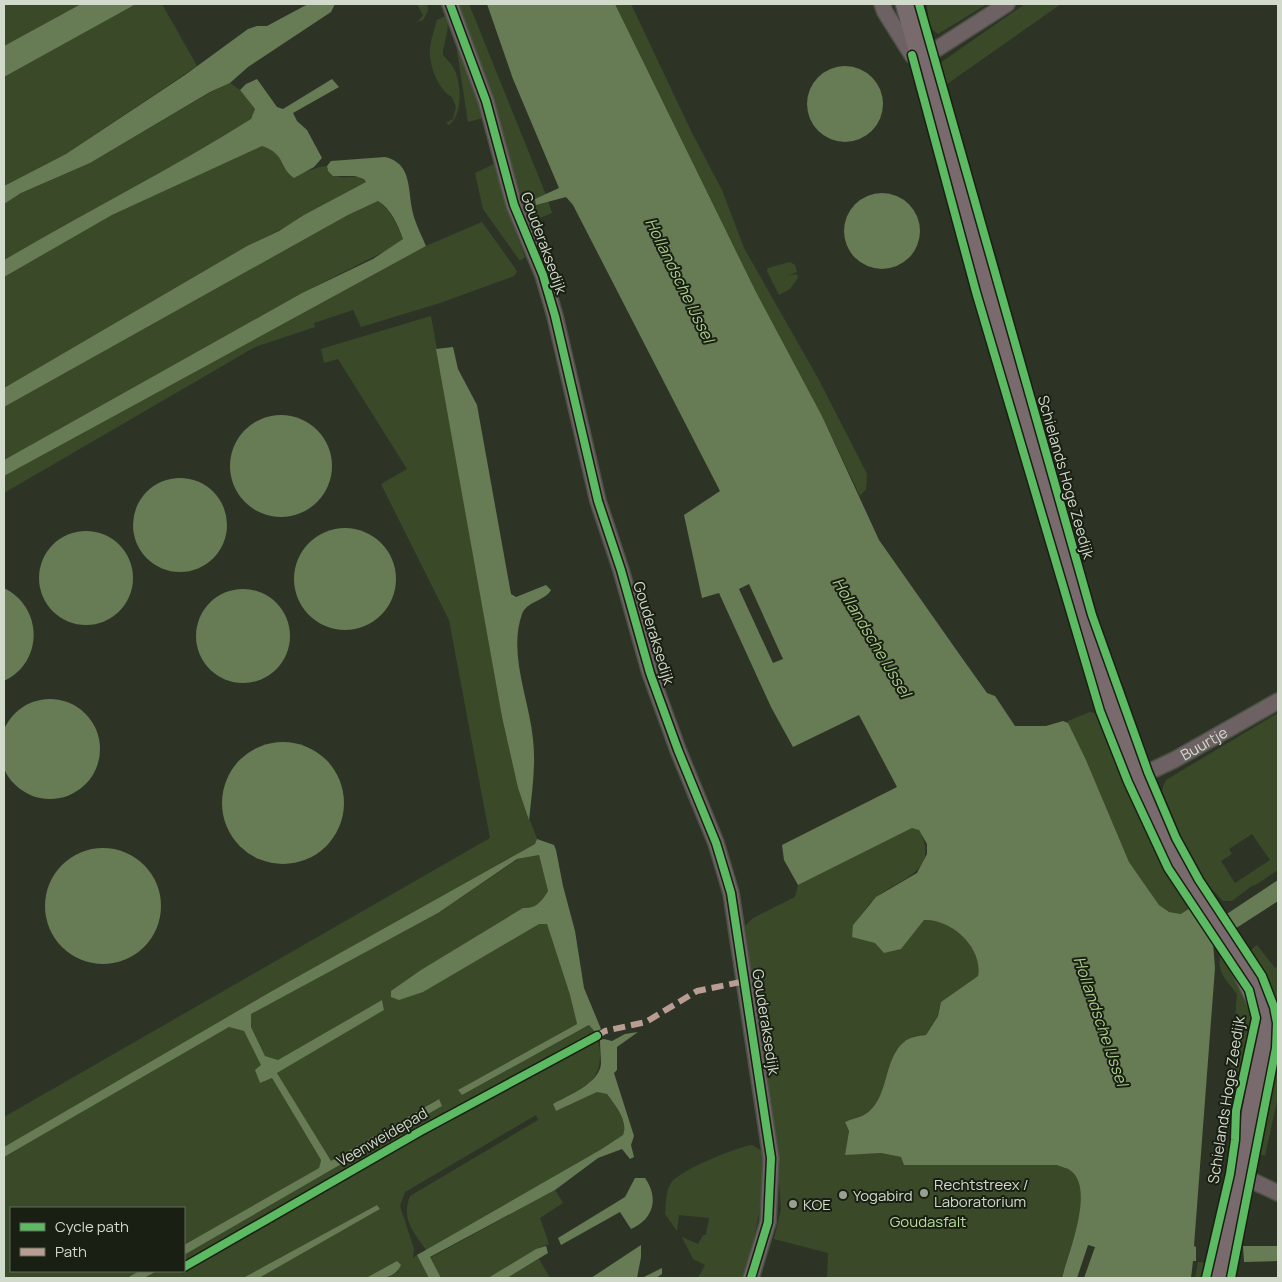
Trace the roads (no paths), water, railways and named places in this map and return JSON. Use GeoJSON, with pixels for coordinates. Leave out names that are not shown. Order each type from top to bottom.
{"type":"FeatureCollection","features":[{"type":"Feature","properties":{"kind":"main road","name":"Schielands Hoge Zeedijk"},"geometry":{"type":"LineString","coordinates":[[907,4],[1012,380],[1108,702],[1138,777],[1175,859],[1237,957],[1263,1011],[1264,1047],[1225,1277]]}},
{"type":"Feature","properties":{"kind":"street","name":"Gouderaksedijk"},"geometry":{"type":"LineString","coordinates":[[450,4],[486,101],[514,205],[543,275],[556,316],[598,501],[621,570],[650,673],[678,750],[716,843],[731,893],[771,1158],[768,1222],[751,1278]]}},
{"type":"Feature","properties":{"kind":"street"},"geometry":{"type":"LineString","coordinates":[[882,4],[912,55],[932,52],[1007,4]]}},
{"type":"Feature","properties":{"kind":"street","name":"Buurtje"},"geometry":{"type":"LineString","coordinates":[[1138,777],[1174,760],[1278,701]]}},
{"type":"Feature","properties":{"kind":"street"},"geometry":{"type":"LineString","coordinates":[[1242,1176],[1278,1192]]}},
{"type":"Feature","properties":{"kind":"water"},"geometry":{"type":"Polygon","coordinates":[[[81,4],[136,4],[4,77],[4,46],[81,4]]]}},
{"type":"Feature","properties":{"kind":"water"},"geometry":{"type":"Polygon","coordinates":[[[308,4],[335,4],[331,12],[248,67],[230,83],[210,92],[90,163],[21,193],[4,204],[4,186],[66,154],[185,75],[248,29],[257,26],[267,26],[308,4]]]}},
{"type":"Feature","properties":{"kind":"water","name":"Hollandsche IJssel"},"geometry":{"type":"Polygon","coordinates":[[[487,4],[615,4],[756,292],[822,416],[879,540],[987,693],[995,696],[1015,726],[1046,726],[1063,721],[1068,723],[1086,760],[1129,862],[1159,905],[1169,912],[1181,914],[1190,908],[1204,929],[1278,880],[1278,901],[1213,943],[1215,968],[1194,1246],[1196,1247],[1196,1261],[1193,1261],[1191,1278],[1062,1278],[1078,1222],[1081,1192],[1078,1180],[1071,1171],[1057,1165],[904,1165],[901,1157],[881,1153],[845,1155],[849,1131],[845,1122],[864,1115],[872,1108],[878,1100],[897,1050],[909,1039],[926,1035],[938,1016],[941,1002],[978,976],[976,955],[963,937],[955,930],[935,921],[924,920],[901,949],[884,953],[875,943],[852,937],[853,925],[876,897],[917,873],[927,854],[927,844],[919,830],[912,828],[798,885],[784,860],[782,845],[897,787],[859,715],[793,747],[771,707],[719,593],[702,598],[684,515],[720,491],[573,205],[566,197],[536,205],[535,199],[559,188],[513,79],[487,4]]]}},
{"type":"Feature","properties":{"kind":"water"},"geometry":{"type":"Polygon","coordinates":[[[845,66],[859,69],[872,77],[880,90],[883,104],[880,118],[872,131],[859,139],[845,142],[831,139],[818,131],[810,118],[807,104],[810,90],[818,77],[831,69],[845,66]]]}},
{"type":"Feature","properties":{"kind":"water"},"geometry":{"type":"Polygon","coordinates":[[[257,79],[277,107],[283,109],[332,79],[339,87],[293,113],[297,121],[307,130],[322,158],[314,167],[294,178],[289,174],[275,153],[262,146],[112,215],[4,277],[4,260],[251,119],[255,109],[240,90],[246,84],[257,79]]]}},
{"type":"Feature","properties":{"kind":"water"},"geometry":{"type":"Polygon","coordinates":[[[385,157],[393,160],[404,170],[409,184],[413,214],[426,246],[4,476],[4,460],[302,293],[373,259],[403,239],[390,213],[378,201],[348,215],[4,407],[4,388],[247,246],[279,231],[304,215],[366,182],[364,179],[355,176],[333,176],[328,171],[327,166],[331,161],[385,157]]]}},
{"type":"Feature","properties":{"kind":"water"},"geometry":{"type":"Polygon","coordinates":[[[882,193],[896,196],[909,204],[917,217],[920,231],[917,245],[909,258],[896,266],[882,269],[868,266],[855,258],[847,245],[844,231],[847,217],[855,204],[868,196],[882,193]]]}},
{"type":"Feature","properties":{"kind":"water"},"geometry":{"type":"Polygon","coordinates":[[[453,347],[458,369],[477,405],[511,594],[516,597],[546,585],[551,590],[545,597],[524,610],[518,629],[518,660],[531,723],[534,749],[529,820],[518,788],[502,717],[436,349],[453,347]]]}},
{"type":"Feature","properties":{"kind":"water"},"geometry":{"type":"Polygon","coordinates":[[[281,415],[300,419],[317,430],[328,447],[332,466],[328,485],[317,502],[300,513],[281,517],[262,513],[245,502],[234,485],[230,466],[234,447],[245,430],[262,419],[281,415]]]}},
{"type":"Feature","properties":{"kind":"water"},"geometry":{"type":"Polygon","coordinates":[[[180,478],[198,481],[213,492],[224,507],[227,525],[224,543],[213,558],[198,569],[180,572],[162,569],[147,558],[136,543],[133,525],[136,507],[147,492],[162,481],[180,478]]]}},
{"type":"Feature","properties":{"kind":"water"},"geometry":{"type":"Polygon","coordinates":[[[345,528],[364,532],[381,543],[392,560],[396,579],[392,598],[381,615],[364,626],[345,630],[326,626],[309,615],[298,598],[294,579],[298,560],[309,543],[326,532],[345,528]]]}},
{"type":"Feature","properties":{"kind":"water"},"geometry":{"type":"Polygon","coordinates":[[[86,531],[104,534],[119,545],[130,560],[133,578],[130,596],[119,611],[104,622],[86,625],[68,622],[53,611],[42,596],[39,578],[42,560],[53,545],[68,534],[86,531]]]}},
{"type":"Feature","properties":{"kind":"water"},"geometry":{"type":"Polygon","coordinates":[[[4,588],[17,597],[26,608],[32,621],[34,634],[32,648],[26,661],[17,672],[4,681],[4,588]]]}},
{"type":"Feature","properties":{"kind":"water"},"geometry":{"type":"Polygon","coordinates":[[[243,589],[261,593],[276,603],[286,618],[290,636],[286,654],[276,669],[261,679],[243,683],[225,679],[210,669],[200,654],[196,636],[200,618],[210,603],[225,593],[243,589]]]}},
{"type":"Feature","properties":{"kind":"water"},"geometry":{"type":"Polygon","coordinates":[[[50,699],[60,700],[78,707],[92,721],[99,739],[99,759],[92,777],[78,791],[60,798],[50,799],[40,798],[22,791],[8,777],[1,759],[0,749],[1,739],[8,721],[22,707],[40,700],[50,699]]]}},
{"type":"Feature","properties":{"kind":"water"},"geometry":{"type":"Polygon","coordinates":[[[283,742],[306,747],[326,760],[339,780],[344,803],[339,826],[326,846],[306,859],[283,864],[260,859],[240,846],[227,826],[222,803],[227,780],[240,760],[260,747],[283,742]]]}},
{"type":"Feature","properties":{"kind":"water"},"geometry":{"type":"Polygon","coordinates":[[[537,839],[554,845],[556,850],[575,931],[584,988],[601,1029],[595,1032],[589,1025],[462,1095],[458,1090],[577,1024],[570,995],[547,924],[539,924],[423,992],[399,1000],[391,997],[391,991],[421,970],[523,908],[535,906],[541,901],[548,891],[539,855],[517,859],[438,913],[251,1014],[251,1027],[265,1056],[278,1060],[382,1000],[384,1010],[277,1073],[331,1161],[439,1099],[442,1106],[185,1254],[185,1244],[319,1168],[321,1160],[272,1078],[260,1083],[255,1070],[261,1065],[244,1031],[229,1027],[4,1157],[4,1147],[272,991],[535,844],[537,839]]]}},
{"type":"Feature","properties":{"kind":"water"},"geometry":{"type":"Polygon","coordinates":[[[103,848],[125,852],[135,857],[144,865],[152,874],[157,884],[161,906],[157,928],[152,938],[144,947],[135,955],[125,960],[103,964],[81,960],[71,955],[62,947],[54,938],[49,928],[45,906],[49,884],[54,874],[62,865],[71,857],[81,852],[103,848]]]}},
{"type":"Feature","properties":{"kind":"water"},"geometry":{"type":"Polygon","coordinates":[[[638,1032],[617,1047],[617,1070],[614,1073],[634,1136],[631,1145],[634,1157],[630,1159],[622,1149],[598,1158],[555,1190],[430,1257],[441,1278],[429,1278],[417,1255],[623,1135],[624,1124],[617,1108],[607,1094],[597,1092],[556,1111],[553,1104],[582,1088],[595,1077],[601,1064],[600,1040],[612,1041],[625,1034],[638,1032]]]}},
{"type":"Feature","properties":{"kind":"water"},"geometry":{"type":"Polygon","coordinates":[[[635,1178],[645,1178],[652,1193],[652,1207],[645,1220],[631,1229],[620,1212],[561,1245],[558,1238],[625,1197],[635,1178]]]}},
{"type":"Feature","properties":{"kind":"water"},"geometry":{"type":"Polygon","coordinates":[[[377,1205],[380,1209],[259,1278],[243,1278],[377,1205]]]}},
{"type":"Feature","properties":{"kind":"water"},"geometry":{"type":"Polygon","coordinates":[[[641,1245],[637,1278],[591,1278],[641,1245]]]}},
{"type":"Feature","properties":{"kind":"water"},"geometry":{"type":"Polygon","coordinates":[[[546,1246],[548,1253],[507,1278],[488,1278],[536,1249],[546,1246]]]}},
{"type":"Feature","properties":{"kind":"water"},"geometry":{"type":"Polygon","coordinates":[[[1243,1246],[1278,1246],[1278,1261],[1244,1262],[1243,1246]]]}},
{"type":"Feature","properties":{"kind":"water"},"geometry":{"type":"Polygon","coordinates":[[[397,1261],[401,1265],[391,1276],[366,1278],[397,1261]]]}},
{"type":"Feature","properties":{"kind":"water"},"geometry":{"type":"Polygon","coordinates":[[[662,1268],[662,1274],[656,1278],[642,1278],[662,1268]]]}},
{"type":"Feature","properties":{"kind":"water"},"geometry":{"type":"Polygon","coordinates":[[[137,1272],[155,1272],[144,1278],[127,1278],[137,1272]]]}},
{"type":"Feature","properties":{"kind":"place","name":"Rechtstreex / Laboratorium"},"geometry":{"type":"Point","coordinates":[924,1193]}},
{"type":"Feature","properties":{"kind":"place","name":"Yogabird"},"geometry":{"type":"Point","coordinates":[843,1195]}},
{"type":"Feature","properties":{"kind":"place","name":"KOE"},"geometry":{"type":"Point","coordinates":[793,1204]}},
{"type":"Feature","properties":{"kind":"park label","name":"Goudasfalt"},"geometry":{"type":"Point","coordinates":[928,1221]}}]}
